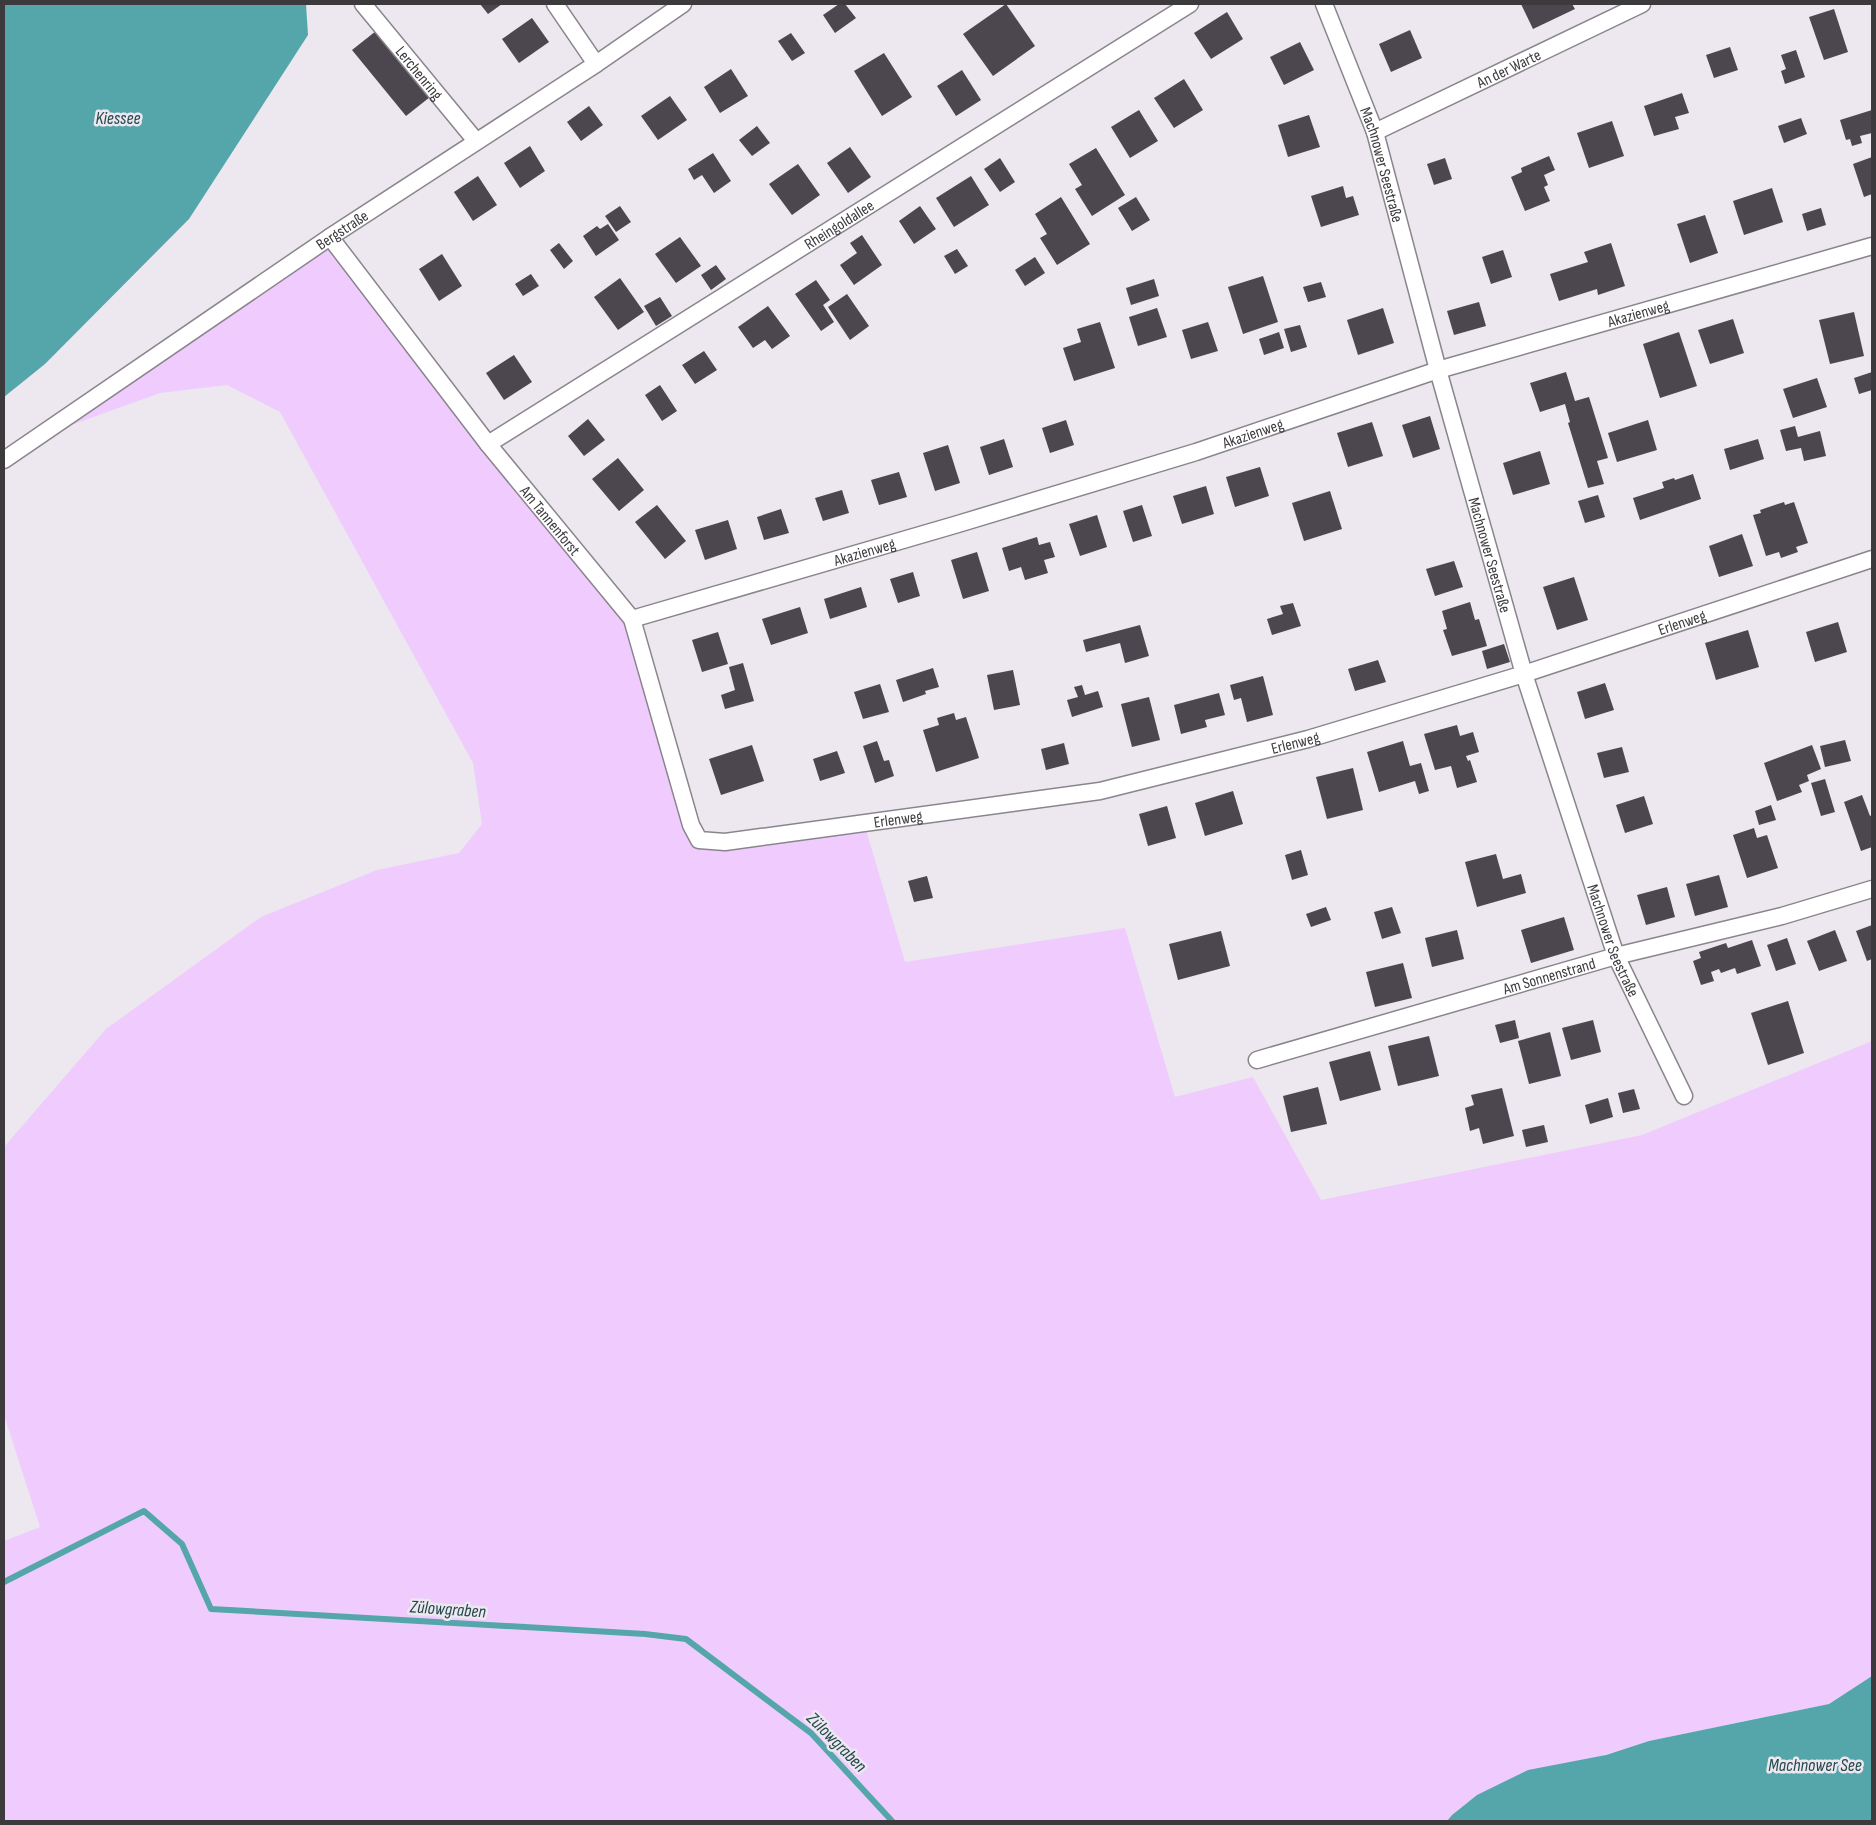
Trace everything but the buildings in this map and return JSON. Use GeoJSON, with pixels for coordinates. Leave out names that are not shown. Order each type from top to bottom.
{"type":"FeatureCollection","features":[{"type":"Feature","properties":{"kind":"street","name":"Lerchenring"},"geometry":{"type":"LineString","coordinates":[[363,4],[476,141]]}},
{"type":"Feature","properties":{"kind":"street"},"geometry":{"type":"LineString","coordinates":[[555,4],[596,64]]}},
{"type":"Feature","properties":{"kind":"street","name":"Bergstraße"},"geometry":{"type":"LineString","coordinates":[[4,460],[330,237],[596,64],[683,4]]}},
{"type":"Feature","properties":{"kind":"street","name":"Rheingoldallee"},"geometry":{"type":"LineString","coordinates":[[488,444],[1190,4]]}},
{"type":"Feature","properties":{"kind":"street","name":"Machnower Seestraße"},"geometry":{"type":"LineString","coordinates":[[1324,4],[1375,132],[1438,370],[1524,674],[1616,956],[1684,1096]]}},
{"type":"Feature","properties":{"kind":"street","name":"An der Warte"},"geometry":{"type":"LineString","coordinates":[[1375,132],[1642,4]]}},
{"type":"Feature","properties":{"kind":"street","name":"Am Tannenforst"},"geometry":{"type":"LineString","coordinates":[[330,237],[488,444],[632,619],[691,825],[699,840]]}},
{"type":"Feature","properties":{"kind":"street","name":"Akazienweg"},"geometry":{"type":"LineString","coordinates":[[632,619],[1196,452],[1438,370],[1872,246]]}},
{"type":"Feature","properties":{"kind":"street","name":"Erlenweg"},"geometry":{"type":"LineString","coordinates":[[699,840],[725,842],[1100,791],[1308,739],[1524,674],[1872,559]]}},
{"type":"Feature","properties":{"kind":"street","name":"Am Sonnenstrand"},"geometry":{"type":"LineString","coordinates":[[1257,1060],[1616,956],[1782,916],[1872,889]]}},
{"type":"Feature","properties":{"kind":"shaded area"},"geometry":{"type":"Polygon","coordinates":[[[330,237],[632,619],[699,840],[864,823],[905,962],[1125,928],[1175,1097],[1253,1077],[1321,1200],[1642,1135],[1872,1041],[1872,1676],[1829,1704],[1649,1741],[1477,1795],[1447,1821],[4,1821],[4,1541],[40,1527],[4,1415],[4,1147],[106,1029],[261,917],[377,870],[459,853],[482,824],[473,763],[280,412],[227,385],[160,393],[38,437],[330,237]]]}},
{"type":"Feature","properties":{"kind":"water","name":"Kiessee"},"geometry":{"type":"Polygon","coordinates":[[[4,4],[306,4],[308,35],[189,219],[45,364],[4,397],[4,4]]]}},
{"type":"Feature","properties":{"kind":"water","name":"Machnower See"},"geometry":{"type":"Polygon","coordinates":[[[1872,1676],[1872,1821],[1447,1821],[1477,1795],[1528,1770],[1606,1755],[1649,1741],[1829,1704],[1872,1676]]]}},
{"type":"Feature","properties":{"kind":"waterway","name":"Zülowgraben"},"geometry":{"type":"LineString","coordinates":[[4,1582],[144,1511],[182,1544],[211,1609],[645,1634],[686,1639],[811,1733],[892,1821]]}}]}
